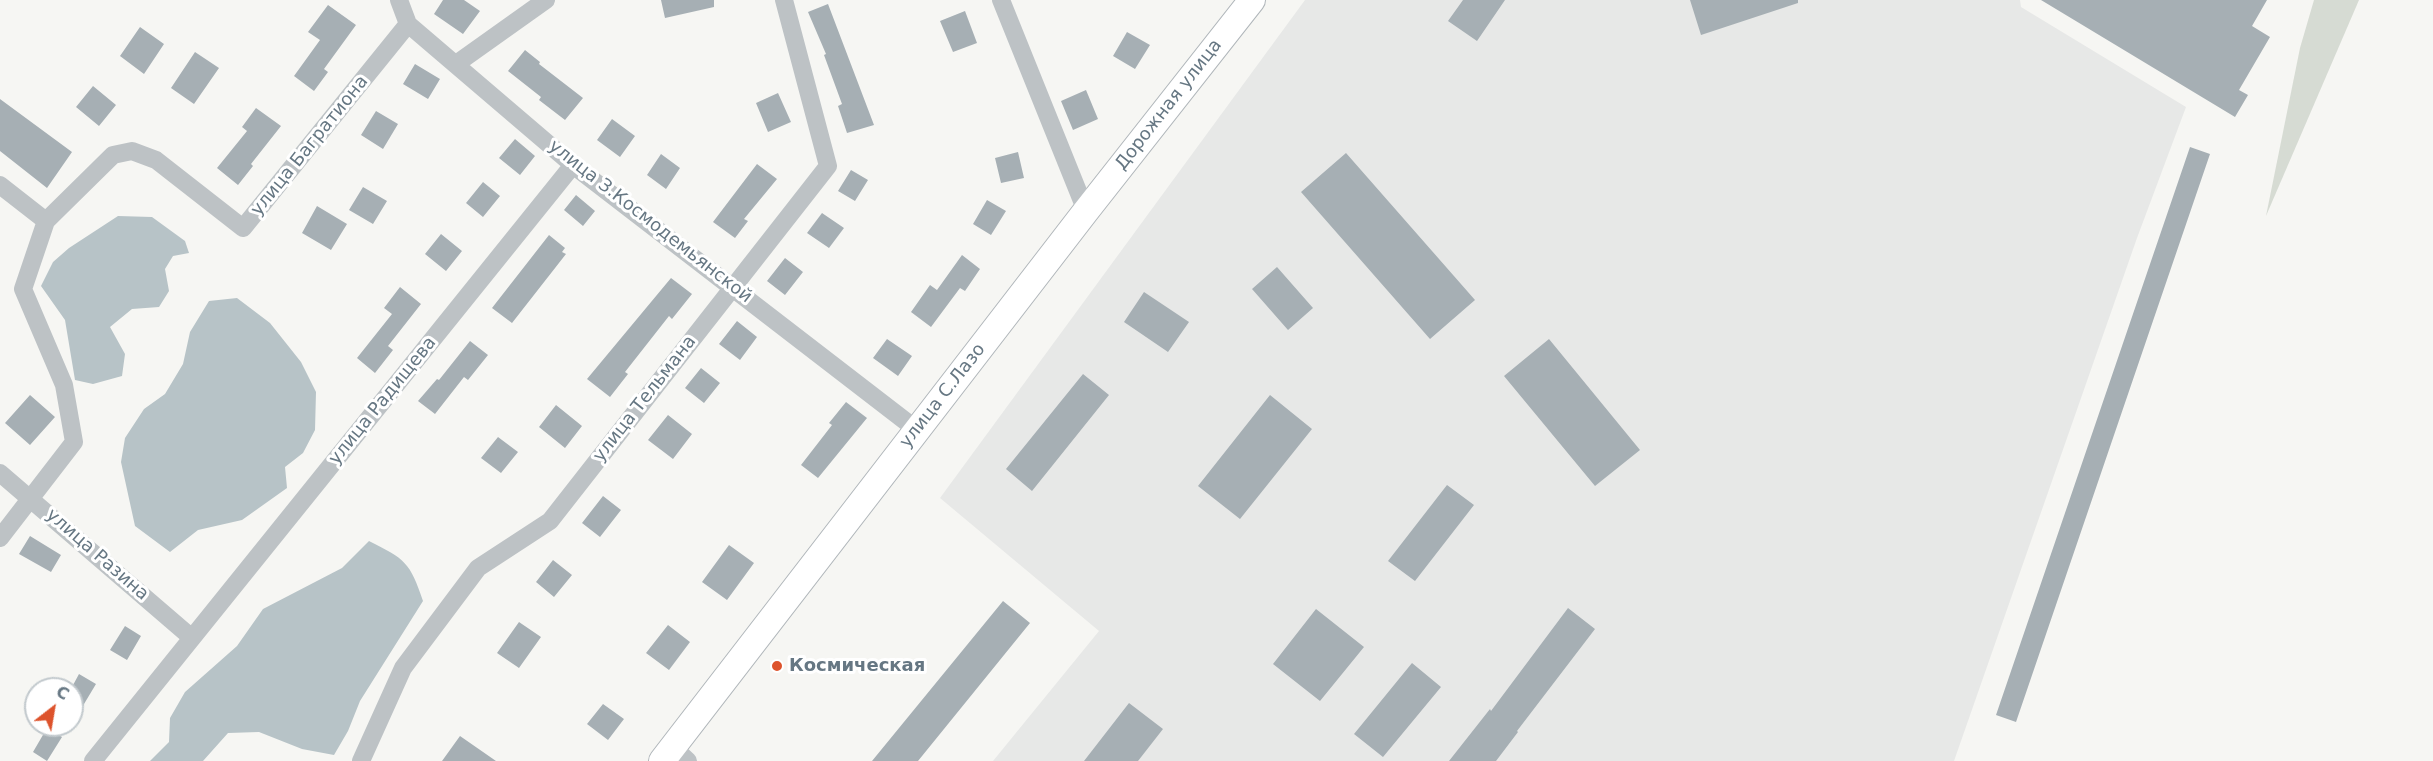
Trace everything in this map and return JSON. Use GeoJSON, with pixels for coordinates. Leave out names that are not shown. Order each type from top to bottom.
{"type":"FeatureCollection","features":[{"type":"Feature","properties":{"kind":"street","name":"улица З.Космодемьянской"},"geometry":{"type":"LineString","coordinates":[[399,0],[408,24],[573,165],[917,430]]}},
{"type":"Feature","properties":{"kind":"street"},"geometry":{"type":"LineString","coordinates":[[456,64],[546,0]]}},
{"type":"Feature","properties":{"kind":"street","name":"улица Тельмана"},"geometry":{"type":"LineString","coordinates":[[362,761],[403,668],[478,568],[550,521],[828,166],[784,0]]}},
{"type":"Feature","properties":{"kind":"street"},"geometry":{"type":"LineString","coordinates":[[1001,0],[1086,211]]}},
{"type":"Feature","properties":{"kind":"street","name":"Дорожная улица"},"geometry":{"type":"LineString","coordinates":[[1086,211],[1252,0]]}},
{"type":"Feature","properties":{"kind":"street","name":"улица Багратиона"},"geometry":{"type":"LineString","coordinates":[[0,538],[74,442],[64,385],[23,290],[46,221],[113,155],[132,151],[156,160],[243,228],[408,24]]}},
{"type":"Feature","properties":{"kind":"street","name":"улица Радищева"},"geometry":{"type":"LineString","coordinates":[[93,761],[573,165]]}},
{"type":"Feature","properties":{"kind":"street"},"geometry":{"type":"LineString","coordinates":[[0,185],[46,221]]}},
{"type":"Feature","properties":{"kind":"street","name":"улица С.Лазо"},"geometry":{"type":"LineString","coordinates":[[674,756],[917,430],[1086,211]]}},
{"type":"Feature","properties":{"kind":"street","name":"улица Разина"},"geometry":{"type":"LineString","coordinates":[[0,473],[32,498],[192,638]]}},
{"type":"Feature","properties":{"kind":"shaded area"},"geometry":{"type":"Polygon","coordinates":[[[1305,0],[2020,0],[2021,7],[2186,107],[2137,238],[1954,761],[993,761],[1099,631],[940,498],[1305,0]]]}},
{"type":"Feature","properties":{"kind":"shaded area"},"geometry":{"type":"Polygon","coordinates":[[[2314,0],[2359,0],[2266,216],[2300,48],[2314,0]]]}},
{"type":"Feature","properties":{"kind":"shaded area"},"geometry":{"type":"Polygon","coordinates":[[[118,216],[152,217],[185,241],[189,253],[173,256],[165,269],[169,291],[159,307],[132,309],[110,327],[125,354],[122,376],[93,384],[75,380],[65,320],[41,286],[53,262],[69,248],[118,216]]]}},
{"type":"Feature","properties":{"kind":"shaded area"},"geometry":{"type":"Polygon","coordinates":[[[237,298],[270,323],[301,362],[316,392],[315,430],[303,453],[285,467],[287,488],[242,520],[198,530],[170,552],[135,526],[121,462],[125,438],[144,409],[165,394],[183,364],[190,332],[209,301],[237,298]]]}},
{"type":"Feature","properties":{"kind":"shaded area"},"geometry":{"type":"Polygon","coordinates":[[[369,541],[391,552],[405,563],[423,601],[360,701],[348,731],[334,755],[302,749],[259,732],[228,733],[203,761],[150,761],[169,742],[170,718],[185,692],[237,646],[263,609],[342,568],[369,541]]]}},
{"type":"Feature","properties":{"kind":"building"},"geometry":{"type":"Polygon","coordinates":[[[443,0],[464,0],[480,11],[463,34],[434,14],[443,0]]]}},
{"type":"Feature","properties":{"kind":"building"},"geometry":{"type":"Polygon","coordinates":[[[661,0],[714,0],[714,7],[665,18],[661,0]]]}},
{"type":"Feature","properties":{"kind":"building"},"geometry":{"type":"Polygon","coordinates":[[[1463,0],[1505,0],[1477,41],[1448,21],[1463,0]]]}},
{"type":"Feature","properties":{"kind":"building"},"geometry":{"type":"Polygon","coordinates":[[[1690,0],[1798,0],[1798,3],[1701,35],[1690,0]]]}},
{"type":"Feature","properties":{"kind":"building"},"geometry":{"type":"Polygon","coordinates":[[[2041,0],[2267,0],[2252,26],[2270,37],[2239,90],[2248,95],[2235,117],[2041,0]]]}},
{"type":"Feature","properties":{"kind":"building"},"geometry":{"type":"Polygon","coordinates":[[[828,4],[874,125],[847,133],[838,106],[842,104],[824,55],[826,54],[808,12],[828,4]]]}},
{"type":"Feature","properties":{"kind":"building"},"geometry":{"type":"Polygon","coordinates":[[[328,5],[356,25],[324,69],[328,72],[314,91],[294,76],[320,40],[308,32],[328,5]]]}},
{"type":"Feature","properties":{"kind":"building"},"geometry":{"type":"Polygon","coordinates":[[[965,11],[977,43],[953,52],[940,21],[965,11]]]}},
{"type":"Feature","properties":{"kind":"building"},"geometry":{"type":"Polygon","coordinates":[[[140,27],[164,44],[144,74],[120,56],[140,27]]]}},
{"type":"Feature","properties":{"kind":"building"},"geometry":{"type":"Polygon","coordinates":[[[1127,32],[1150,45],[1135,69],[1113,56],[1127,32]]]}},
{"type":"Feature","properties":{"kind":"building"},"geometry":{"type":"Polygon","coordinates":[[[525,50],[540,62],[539,64],[583,98],[565,120],[508,71],[525,50]]]}},
{"type":"Feature","properties":{"kind":"building"},"geometry":{"type":"Polygon","coordinates":[[[195,52],[219,68],[194,104],[171,88],[195,52]]]}},
{"type":"Feature","properties":{"kind":"building"},"geometry":{"type":"Polygon","coordinates":[[[415,64],[440,79],[428,99],[403,84],[415,64]]]}},
{"type":"Feature","properties":{"kind":"building"},"geometry":{"type":"Polygon","coordinates":[[[93,86],[116,105],[99,126],[76,107],[93,86]]]}},
{"type":"Feature","properties":{"kind":"building"},"geometry":{"type":"Polygon","coordinates":[[[1086,90],[1098,119],[1073,130],[1061,101],[1086,90]]]}},
{"type":"Feature","properties":{"kind":"building"},"geometry":{"type":"Polygon","coordinates":[[[778,93],[791,122],[768,132],[756,103],[778,93]]]}},
{"type":"Feature","properties":{"kind":"building"},"geometry":{"type":"Polygon","coordinates":[[[0,99],[72,152],[47,188],[0,151],[0,99]]]}},
{"type":"Feature","properties":{"kind":"building"},"geometry":{"type":"Polygon","coordinates":[[[256,108],[281,126],[251,164],[253,166],[238,185],[217,168],[247,131],[242,127],[256,108]]]}},
{"type":"Feature","properties":{"kind":"building"},"geometry":{"type":"Polygon","coordinates":[[[376,111],[398,124],[383,149],[361,135],[376,111]]]}},
{"type":"Feature","properties":{"kind":"building"},"geometry":{"type":"Polygon","coordinates":[[[612,119],[635,136],[620,157],[597,140],[612,119]]]}},
{"type":"Feature","properties":{"kind":"building"},"geometry":{"type":"Polygon","coordinates":[[[515,139],[535,156],[520,175],[499,158],[515,139]]]}},
{"type":"Feature","properties":{"kind":"building"},"geometry":{"type":"Polygon","coordinates":[[[2190,147],[2210,154],[2016,722],[1996,715],[2190,147]]]}},
{"type":"Feature","properties":{"kind":"building"},"geometry":{"type":"Polygon","coordinates":[[[1018,152],[1024,178],[1001,183],[995,158],[1018,152]]]}},
{"type":"Feature","properties":{"kind":"building"},"geometry":{"type":"Polygon","coordinates":[[[1346,153],[1475,300],[1430,339],[1301,192],[1346,153]]]}},
{"type":"Feature","properties":{"kind":"building"},"geometry":{"type":"Polygon","coordinates":[[[661,154],[680,168],[666,189],[647,175],[661,154]]]}},
{"type":"Feature","properties":{"kind":"building"},"geometry":{"type":"Polygon","coordinates":[[[757,164],[777,179],[744,219],[748,221],[735,238],[713,222],[757,164]]]}},
{"type":"Feature","properties":{"kind":"building"},"geometry":{"type":"Polygon","coordinates":[[[851,170],[868,180],[855,201],[838,191],[851,170]]]}},
{"type":"Feature","properties":{"kind":"building"},"geometry":{"type":"Polygon","coordinates":[[[483,182],[500,196],[483,217],[466,203],[483,182]]]}},
{"type":"Feature","properties":{"kind":"building"},"geometry":{"type":"Polygon","coordinates":[[[363,187],[387,201],[373,224],[349,210],[363,187]]]}},
{"type":"Feature","properties":{"kind":"building"},"geometry":{"type":"Polygon","coordinates":[[[576,195],[595,211],[583,226],[564,210],[576,195]]]}},
{"type":"Feature","properties":{"kind":"building"},"geometry":{"type":"Polygon","coordinates":[[[987,200],[1006,211],[991,235],[973,224],[987,200]]]}},
{"type":"Feature","properties":{"kind":"building"},"geometry":{"type":"Polygon","coordinates":[[[317,206],[347,224],[331,250],[302,233],[317,206]]]}},
{"type":"Feature","properties":{"kind":"building"},"geometry":{"type":"Polygon","coordinates":[[[822,213],[844,228],[829,248],[807,233],[822,213]]]}},
{"type":"Feature","properties":{"kind":"building"},"geometry":{"type":"Polygon","coordinates":[[[441,234],[462,251],[446,271],[425,254],[441,234]]]}},
{"type":"Feature","properties":{"kind":"building"},"geometry":{"type":"Polygon","coordinates":[[[549,235],[565,248],[562,252],[566,254],[512,323],[492,308],[549,235]]]}},
{"type":"Feature","properties":{"kind":"building"},"geometry":{"type":"Polygon","coordinates":[[[962,255],[980,269],[965,291],[960,288],[931,327],[911,312],[930,285],[937,290],[962,255]]]}},
{"type":"Feature","properties":{"kind":"building"},"geometry":{"type":"Polygon","coordinates":[[[785,258],[803,272],[785,295],[767,281],[785,258]]]}},
{"type":"Feature","properties":{"kind":"building"},"geometry":{"type":"Polygon","coordinates":[[[1277,267],[1313,308],[1288,330],[1252,289],[1277,267]]]}},
{"type":"Feature","properties":{"kind":"building"},"geometry":{"type":"Polygon","coordinates":[[[671,278],[692,294],[672,319],[669,316],[625,372],[628,374],[610,397],[587,379],[671,278]]]}},
{"type":"Feature","properties":{"kind":"building"},"geometry":{"type":"Polygon","coordinates":[[[400,287],[421,304],[388,346],[393,350],[375,373],[357,358],[392,314],[384,308],[400,287]]]}},
{"type":"Feature","properties":{"kind":"building"},"geometry":{"type":"Polygon","coordinates":[[[1144,292],[1189,322],[1168,352],[1124,322],[1144,292]]]}},
{"type":"Feature","properties":{"kind":"building"},"geometry":{"type":"Polygon","coordinates":[[[737,321],[757,337],[740,360],[719,344],[737,321]]]}},
{"type":"Feature","properties":{"kind":"building"},"geometry":{"type":"Polygon","coordinates":[[[887,339],[912,356],[898,376],[873,358],[887,339]]]}},
{"type":"Feature","properties":{"kind":"building"},"geometry":{"type":"Polygon","coordinates":[[[1549,339],[1640,450],[1595,486],[1504,376],[1549,339]]]}},
{"type":"Feature","properties":{"kind":"building"},"geometry":{"type":"Polygon","coordinates":[[[470,341],[488,355],[468,380],[464,377],[435,414],[418,401],[437,379],[439,380],[470,341]]]}},
{"type":"Feature","properties":{"kind":"building"},"geometry":{"type":"Polygon","coordinates":[[[701,368],[720,383],[704,403],[685,388],[701,368]]]}},
{"type":"Feature","properties":{"kind":"building"},"geometry":{"type":"Polygon","coordinates":[[[1083,374],[1109,395],[1032,491],[1006,469],[1083,374]]]}},
{"type":"Feature","properties":{"kind":"building"},"geometry":{"type":"Polygon","coordinates":[[[30,395],[55,417],[30,445],[5,423],[30,395]]]}},
{"type":"Feature","properties":{"kind":"building"},"geometry":{"type":"Polygon","coordinates":[[[1270,395],[1312,429],[1240,519],[1198,486],[1270,395]]]}},
{"type":"Feature","properties":{"kind":"building"},"geometry":{"type":"Polygon","coordinates":[[[846,402],[867,418],[818,478],[801,465],[832,425],[829,423],[846,402]]]}},
{"type":"Feature","properties":{"kind":"building"},"geometry":{"type":"Polygon","coordinates":[[[556,405],[582,426],[565,448],[539,427],[556,405]]]}},
{"type":"Feature","properties":{"kind":"building"},"geometry":{"type":"Polygon","coordinates":[[[668,415],[692,434],[673,459],[648,440],[668,415]]]}},
{"type":"Feature","properties":{"kind":"building"},"geometry":{"type":"Polygon","coordinates":[[[498,437],[518,452],[501,473],[481,458],[498,437]]]}},
{"type":"Feature","properties":{"kind":"building"},"geometry":{"type":"Polygon","coordinates":[[[1447,485],[1474,505],[1415,581],[1388,561],[1447,485]]]}},
{"type":"Feature","properties":{"kind":"building"},"geometry":{"type":"Polygon","coordinates":[[[603,496],[621,510],[600,537],[582,523],[603,496]]]}},
{"type":"Feature","properties":{"kind":"building"},"geometry":{"type":"Polygon","coordinates":[[[30,536],[61,555],[51,572],[19,554],[30,536]]]}},
{"type":"Feature","properties":{"kind":"building"},"geometry":{"type":"Polygon","coordinates":[[[729,545],[754,563],[727,600],[702,582],[729,545]]]}},
{"type":"Feature","properties":{"kind":"building"},"geometry":{"type":"Polygon","coordinates":[[[553,560],[572,575],[554,597],[536,582],[553,560]]]}},
{"type":"Feature","properties":{"kind":"building"},"geometry":{"type":"Polygon","coordinates":[[[1003,601],[1030,623],[918,761],[872,761],[1003,601]]]}},
{"type":"Feature","properties":{"kind":"building"},"geometry":{"type":"Polygon","coordinates":[[[1568,608],[1595,629],[1496,761],[1449,761],[1490,709],[1491,711],[1568,608]]]}},
{"type":"Feature","properties":{"kind":"building"},"geometry":{"type":"Polygon","coordinates":[[[1316,609],[1364,647],[1320,701],[1273,664],[1316,609]]]}},
{"type":"Feature","properties":{"kind":"building"},"geometry":{"type":"Polygon","coordinates":[[[519,622],[541,637],[519,668],[497,653],[519,622]]]}},
{"type":"Feature","properties":{"kind":"building"},"geometry":{"type":"Polygon","coordinates":[[[668,625],[690,642],[669,670],[646,653],[668,625]]]}},
{"type":"Feature","properties":{"kind":"building"},"geometry":{"type":"Polygon","coordinates":[[[125,626],[141,636],[127,660],[110,650],[125,626]]]}},
{"type":"Feature","properties":{"kind":"building"},"geometry":{"type":"Polygon","coordinates":[[[1412,663],[1441,687],[1383,757],[1354,734],[1412,663]]]}},
{"type":"Feature","properties":{"kind":"building"},"geometry":{"type":"Polygon","coordinates":[[[79,674],[96,684],[84,704],[84,677],[77,677],[79,674]]]}},
{"type":"Feature","properties":{"kind":"building"},"geometry":{"type":"Polygon","coordinates":[[[1129,703],[1163,729],[1138,761],[1084,761],[1129,703]]]}},
{"type":"Feature","properties":{"kind":"building"},"geometry":{"type":"Polygon","coordinates":[[[603,704],[624,719],[608,740],[587,724],[603,704]]]}},
{"type":"Feature","properties":{"kind":"building"},"geometry":{"type":"Polygon","coordinates":[[[460,736],[496,761],[442,761],[460,736]]]}},
{"type":"Feature","properties":{"kind":"building"},"geometry":{"type":"Polygon","coordinates":[[[42,737],[62,737],[47,761],[33,752],[42,737]]]}},
{"type":"Feature","properties":{"kind":"place","name":"Космическая"},"geometry":{"type":"Point","coordinates":[777,666]}}]}
